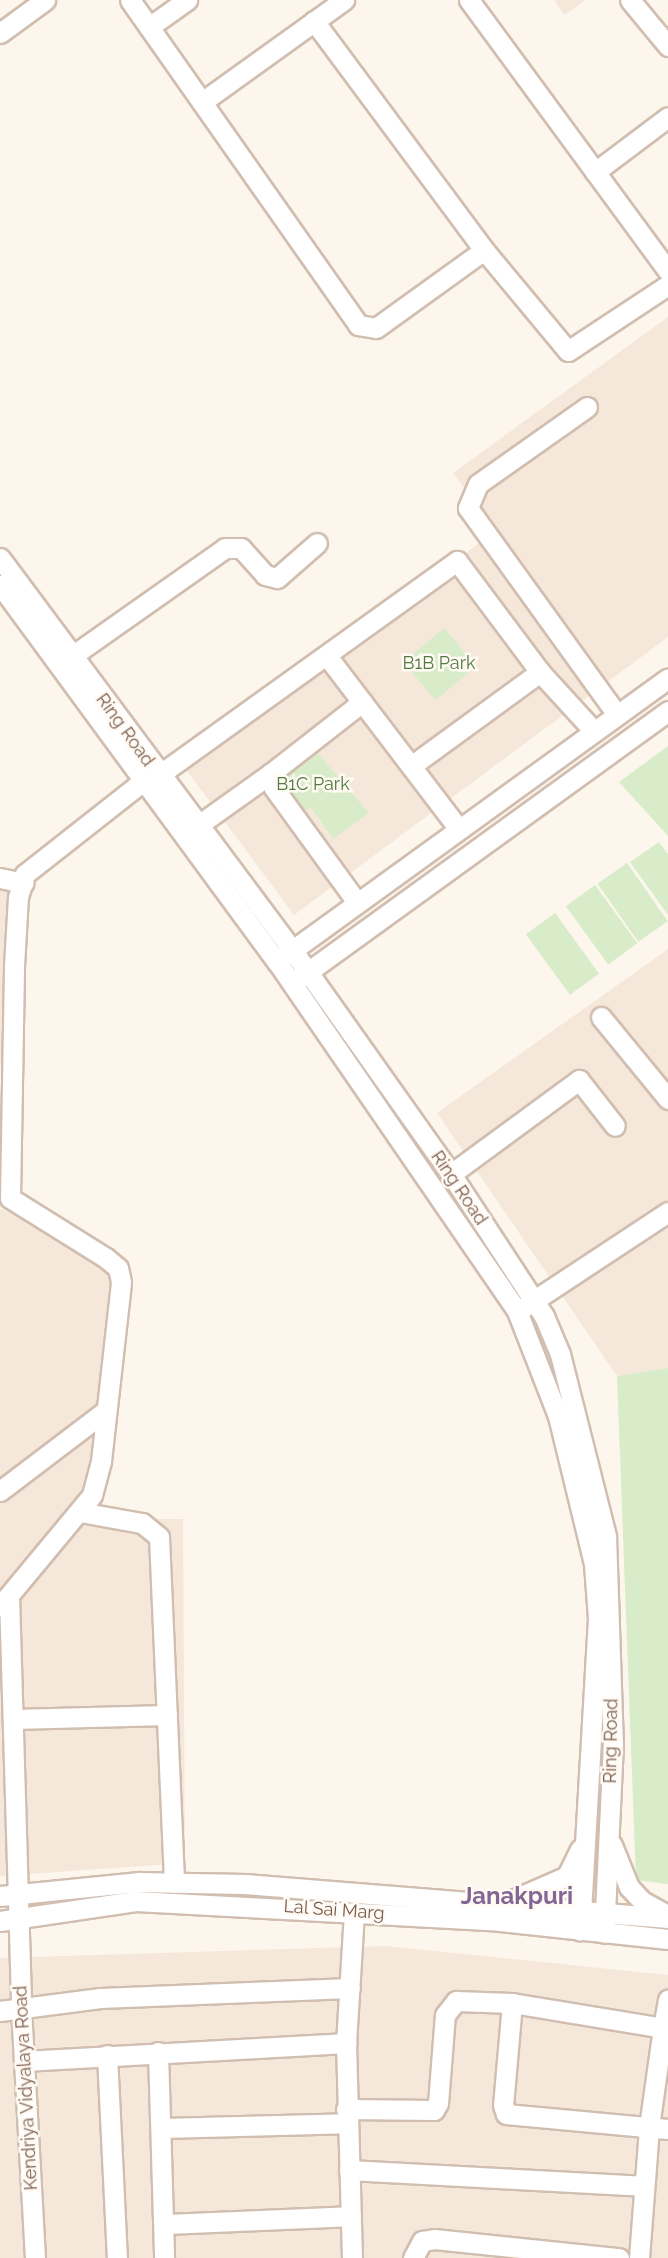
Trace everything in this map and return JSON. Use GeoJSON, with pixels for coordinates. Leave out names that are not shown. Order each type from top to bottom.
{"type":"FeatureCollection","features":[{"type":"Feature","properties":{"kind":"street"},"geometry":{"type":"LineString","coordinates":[[0,33],[45,0]]}},
{"type":"Feature","properties":{"kind":"street"},"geometry":{"type":"LineString","coordinates":[[130,0],[358,325],[366,330],[376,328],[484,250]]}},
{"type":"Feature","properties":{"kind":"street"},"geometry":{"type":"LineString","coordinates":[[149,27],[187,0]]}},
{"type":"Feature","properties":{"kind":"street"},"geometry":{"type":"LineString","coordinates":[[202,102],[344,0]]}},
{"type":"Feature","properties":{"kind":"street"},"geometry":{"type":"LineString","coordinates":[[469,0],[668,271]]}},
{"type":"Feature","properties":{"kind":"street"},"geometry":{"type":"LineString","coordinates":[[630,0],[668,46]]}},
{"type":"Feature","properties":{"kind":"street"},"geometry":{"type":"LineString","coordinates":[[314,21],[484,250],[568,351],[668,285]]}},
{"type":"Feature","properties":{"kind":"street"},"geometry":{"type":"LineString","coordinates":[[595,172],[668,117]]}},
{"type":"Feature","properties":{"kind":"street"},"geometry":{"type":"LineString","coordinates":[[587,407],[478,484],[468,508],[616,713]]}},
{"type":"Feature","properties":{"kind":"street"},"geometry":{"type":"LineString","coordinates":[[72,656],[225,548],[241,548],[265,575],[277,578],[317,543]]}},
{"type":"Feature","properties":{"kind":"street","name":"Ring Road"},"geometry":{"type":"LineString","coordinates":[[0,558],[157,774],[278,963],[300,977],[451,1174],[534,1299],[560,1354],[606,1536],[604,1616],[580,1930]]}},
{"type":"Feature","properties":{"kind":"street"},"geometry":{"type":"LineString","coordinates":[[4,1601],[92,1495],[101,1461],[104,1412],[121,1282],[118,1268],[64,1229],[5,1200],[7,967],[23,883],[41,858],[457,561],[540,672],[593,730]]}},
{"type":"Feature","properties":{"kind":"street","name":"Ring Road"},"geometry":{"type":"LineString","coordinates":[[0,585],[157,774],[291,948],[300,977],[517,1311],[558,1416],[604,1616],[613,1743],[604,1933]]}},
{"type":"Feature","properties":{"kind":"street"},"geometry":{"type":"LineString","coordinates":[[327,656],[458,828]]}},
{"type":"Feature","properties":{"kind":"street"},"geometry":{"type":"LineString","coordinates":[[411,766],[540,672]]}},
{"type":"Feature","properties":{"kind":"street"},"geometry":{"type":"LineString","coordinates":[[278,963],[291,948],[616,713],[667,680]]}},
{"type":"Feature","properties":{"kind":"street"},"geometry":{"type":"LineString","coordinates":[[197,825],[270,774],[362,702]]}},
{"type":"Feature","properties":{"kind":"street"},"geometry":{"type":"LineString","coordinates":[[300,977],[668,711]]}},
{"type":"Feature","properties":{"kind":"street"},"geometry":{"type":"LineString","coordinates":[[270,774],[274,789],[356,901]]}},
{"type":"Feature","properties":{"kind":"street"},"geometry":{"type":"LineString","coordinates":[[0,878],[23,883]]}},
{"type":"Feature","properties":{"kind":"street"},"geometry":{"type":"LineString","coordinates":[[601,1017],[668,1099]]}},
{"type":"Feature","properties":{"kind":"street"},"geometry":{"type":"LineString","coordinates":[[451,1174],[579,1080],[615,1126]]}},
{"type":"Feature","properties":{"kind":"street"},"geometry":{"type":"LineString","coordinates":[[517,1311],[668,1212]]}},
{"type":"Feature","properties":{"kind":"street"},"geometry":{"type":"LineString","coordinates":[[0,1491],[104,1412]]}},
{"type":"Feature","properties":{"kind":"street"},"geometry":{"type":"LineString","coordinates":[[80,1512],[142,1523],[159,1537],[174,1882]]}},
{"type":"Feature","properties":{"kind":"street","name":"Kendriya Vidyalaya Road"},"geometry":{"type":"LineString","coordinates":[[4,1601],[13,1719],[8,1778],[9,1919],[21,2008],[35,2258]]}},
{"type":"Feature","properties":{"kind":"street"},"geometry":{"type":"LineString","coordinates":[[13,1719],[167,1715]]}},
{"type":"Feature","properties":{"kind":"street"},"geometry":{"type":"LineString","coordinates":[[608,1819],[614,1857],[629,1887],[642,1901],[668,1917]]}},
{"type":"Feature","properties":{"kind":"street"},"geometry":{"type":"LineString","coordinates":[[503,1903],[567,1876],[587,1825]]}},
{"type":"Feature","properties":{"kind":"street","name":"Lal Sai Marg"},"geometry":{"type":"LineString","coordinates":[[10,1894],[174,1882],[503,1903],[668,1917]]}},
{"type":"Feature","properties":{"kind":"street","name":"Lal Sai Marg"},"geometry":{"type":"LineString","coordinates":[[9,1919],[136,1900],[354,1912],[668,1939]]}},
{"type":"Feature","properties":{"kind":"street"},"geometry":{"type":"LineString","coordinates":[[352,2258],[346,2043],[354,1912]]}},
{"type":"Feature","properties":{"kind":"street"},"geometry":{"type":"LineString","coordinates":[[0,2011],[100,1998],[350,1988]]}},
{"type":"Feature","properties":{"kind":"street"},"geometry":{"type":"LineString","coordinates":[[639,2258],[642,2186],[658,2128],[668,1999]]}},
{"type":"Feature","properties":{"kind":"street"},"geometry":{"type":"LineString","coordinates":[[162,2128],[434,2110],[439,2104],[448,2005],[468,2000],[512,2003],[665,2028]]}},
{"type":"Feature","properties":{"kind":"street"},"geometry":{"type":"LineString","coordinates":[[512,2003],[503,2105],[506,2114],[658,2128]]}},
{"type":"Feature","properties":{"kind":"street"},"geometry":{"type":"LineString","coordinates":[[24,2061],[346,2043]]}},
{"type":"Feature","properties":{"kind":"street"},"geometry":{"type":"LineString","coordinates":[[158,2052],[164,2258]]}},
{"type":"Feature","properties":{"kind":"street"},"geometry":{"type":"LineString","coordinates":[[107,2055],[117,2258]]}},
{"type":"Feature","properties":{"kind":"street"},"geometry":{"type":"LineString","coordinates":[[349,2170],[642,2186]]}},
{"type":"Feature","properties":{"kind":"street"},"geometry":{"type":"LineString","coordinates":[[163,2224],[351,2216]]}},
{"type":"Feature","properties":{"kind":"street"},"geometry":{"type":"LineString","coordinates":[[413,2258],[422,2241],[434,2239],[619,2258]]}},
{"type":"Feature","properties":{"kind":"shaded area"},"geometry":{"type":"Polygon","coordinates":[[[554,0],[586,0],[564,15],[554,0]]]}},
{"type":"Feature","properties":{"kind":"shaded area"},"geometry":{"type":"Polygon","coordinates":[[[668,317],[668,637],[294,915],[179,760],[495,532],[453,473],[668,317]]]}},
{"type":"Feature","properties":{"kind":"shaded area"},"geometry":{"type":"Polygon","coordinates":[[[0,878],[18,884],[0,1070],[0,878]]]}},
{"type":"Feature","properties":{"kind":"shaded area"},"geometry":{"type":"Polygon","coordinates":[[[668,949],[668,1368],[617,1376],[437,1113],[668,949]]]}},
{"type":"Feature","properties":{"kind":"shaded area"},"geometry":{"type":"Polygon","coordinates":[[[0,1209],[112,1254],[91,1486],[62,1519],[183,1519],[185,1863],[0,1876],[0,1209]]]}},
{"type":"Feature","properties":{"kind":"shaded area"},"geometry":{"type":"Polygon","coordinates":[[[385,1946],[668,1975],[668,2258],[0,2258],[0,1958],[385,1946]]]}},
{"type":"Feature","properties":{"kind":"green space","name":"B1B Park"},"geometry":{"type":"Polygon","coordinates":[[[444,628],[476,666],[436,700],[403,662],[444,628]]]}},
{"type":"Feature","properties":{"kind":"green space"},"geometry":{"type":"Polygon","coordinates":[[[668,746],[668,836],[619,782],[668,746]]]}},
{"type":"Feature","properties":{"kind":"green space","name":"B1C Park"},"geometry":{"type":"Polygon","coordinates":[[[316,751],[369,813],[333,839],[311,807],[297,816],[274,785],[316,751]]]}},
{"type":"Feature","properties":{"kind":"green space"},"geometry":{"type":"Polygon","coordinates":[[[659,842],[668,854],[668,915],[630,862],[659,842]]]}},
{"type":"Feature","properties":{"kind":"green space"},"geometry":{"type":"Polygon","coordinates":[[[627,863],[668,921],[638,942],[598,884],[627,863]]]}},
{"type":"Feature","properties":{"kind":"green space"},"geometry":{"type":"Polygon","coordinates":[[[595,885],[637,943],[608,964],[566,906],[595,885]]]}},
{"type":"Feature","properties":{"kind":"green space"},"geometry":{"type":"Polygon","coordinates":[[[555,913],[599,974],[570,995],[526,934],[555,913]]]}},
{"type":"Feature","properties":{"kind":"green space"},"geometry":{"type":"Polygon","coordinates":[[[668,1368],[668,1884],[636,1880],[617,1376],[668,1368]]]}},
{"type":"Feature","properties":{"kind":"district","name":"Janakpuri"},"geometry":{"type":"Point","coordinates":[517,1896]}}]}
